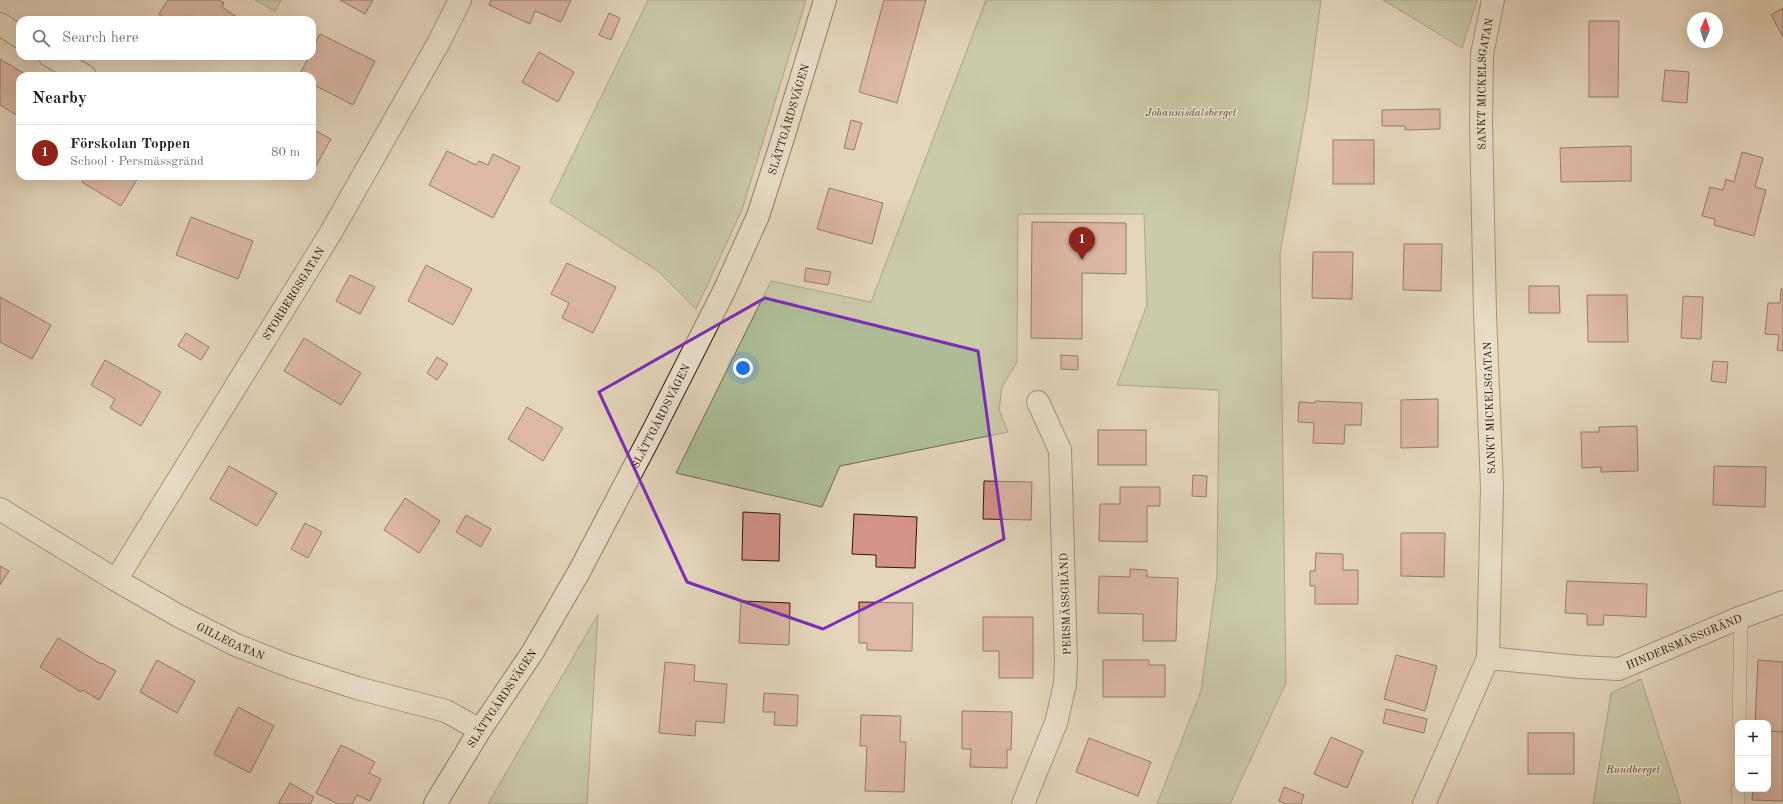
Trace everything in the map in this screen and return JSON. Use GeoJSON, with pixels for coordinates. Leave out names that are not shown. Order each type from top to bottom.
{"type":"FeatureCollection","features":[{"type":"Feature","properties":{"kind":"street","name":"STORBERGSGATAN"},"geometry":{"type":"LineString","coordinates":[[116,580],[330,234],[436,49],[460,0]]}},
{"type":"Feature","properties":{"kind":"street","name":"SLÄTTGÅRDSVÄGEN"},"geometry":{"type":"LineString","coordinates":[[435,804],[480,730],[532,653],[579,572],[654,430],[724,291],[758,216],[784,138],[825,0]]}},
{"type":"Feature","properties":{"kind":"street","name":"SANKT MICKELSGATAN"},"geometry":{"type":"LineString","coordinates":[[1424,804],[1488,658],[1492,488],[1485,313],[1481,123],[1482,54],[1493,0]]}},
{"type":"Feature","properties":{"kind":"street"},"geometry":{"type":"LineString","coordinates":[[0,24],[16,34]]}},
{"type":"Feature","properties":{"kind":"street"},"geometry":{"type":"LineString","coordinates":[[57,60],[78,72]]}},
{"type":"Feature","properties":{"kind":"street","name":"PERSMÄSSGRÄND"},"geometry":{"type":"LineString","coordinates":[[1024,804],[1056,723],[1065,684],[1066,660],[1060,450],[1038,402]]}},
{"type":"Feature","properties":{"kind":"street","name":"GILLEGATAN"},"geometry":{"type":"LineString","coordinates":[[0,509],[116,580],[177,615],[236,644],[289,666],[357,688],[446,711],[480,730]]}},
{"type":"Feature","properties":{"kind":"street","name":"HINDERSMÄSSGRÄND"},"geometry":{"type":"LineString","coordinates":[[1488,658],[1564,666],[1619,668],[1783,602]]}},
{"type":"Feature","properties":{"kind":"lane"},"geometry":{"type":"LineString","coordinates":[[1739,720],[1741,618]]}},
{"type":"Feature","properties":{"kind":"lane"},"geometry":{"type":"LineString","coordinates":[[1738,792],[1738,804]]}},
{"type":"Feature","properties":{"kind":"highlighted area"},"geometry":{"type":"Polygon","coordinates":[[[765,298],[978,351],[1004,539],[823,629],[687,582],[599,392],[765,298]]]}},
{"type":"Feature","properties":{"kind":"green space"},"geometry":{"type":"Polygon","coordinates":[[[255,0],[281,0],[275,11],[255,0]]]}},
{"type":"Feature","properties":{"kind":"green space"},"geometry":{"type":"Polygon","coordinates":[[[648,0],[806,0],[742,210],[696,309],[658,271],[550,202],[648,0]]]}},
{"type":"Feature","properties":{"kind":"green space","name":"Johannisdalsberget"},"geometry":{"type":"Polygon","coordinates":[[[986,0],[1321,0],[1307,106],[1280,253],[1286,683],[1230,804],[1157,804],[1201,691],[1217,575],[1219,390],[1117,385],[1147,305],[1144,214],[1018,214],[1017,362],[1002,387],[999,410],[1008,432],[840,466],[822,507],[676,473],[771,281],[871,302],[986,0]]]}},
{"type":"Feature","properties":{"kind":"green space"},"geometry":{"type":"Polygon","coordinates":[[[1383,0],[1477,0],[1462,48],[1383,0]]]}},
{"type":"Feature","properties":{"kind":"green space"},"geometry":{"type":"Polygon","coordinates":[[[598,614],[587,804],[488,804],[598,614]]]}},
{"type":"Feature","properties":{"kind":"green space","name":"Rundberget"},"geometry":{"type":"Polygon","coordinates":[[[1641,679],[1681,804],[1593,804],[1611,693],[1641,679]]]}},
{"type":"Feature","properties":{"kind":"building"},"geometry":{"type":"Polygon","coordinates":[[[168,0],[219,0],[224,3],[222,7],[235,16],[162,16],[159,14],[168,0]]]}},
{"type":"Feature","properties":{"kind":"building"},"geometry":{"type":"Polygon","coordinates":[[[340,0],[373,0],[365,14],[340,0]]]}},
{"type":"Feature","properties":{"kind":"building"},"geometry":{"type":"Polygon","coordinates":[[[491,0],[571,0],[561,22],[535,11],[530,24],[489,5],[491,0]]]}},
{"type":"Feature","properties":{"kind":"building"},"geometry":{"type":"Polygon","coordinates":[[[884,0],[926,0],[897,103],[859,92],[884,0]]]}},
{"type":"Feature","properties":{"kind":"building"},"geometry":{"type":"Polygon","coordinates":[[[1783,8],[1783,37],[1771,15],[1783,8]]]}},
{"type":"Feature","properties":{"kind":"building"},"geometry":{"type":"Polygon","coordinates":[[[609,13],[620,18],[611,40],[599,35],[609,13]]]}},
{"type":"Feature","properties":{"kind":"building"},"geometry":{"type":"Polygon","coordinates":[[[1589,21],[1619,21],[1618,97],[1589,97],[1589,21]]]}},
{"type":"Feature","properties":{"kind":"building"},"geometry":{"type":"Polygon","coordinates":[[[320,34],[375,61],[353,105],[316,86],[316,72],[301,72],[307,60],[316,60],[316,42],[320,34]]]}},
{"type":"Feature","properties":{"kind":"building"},"geometry":{"type":"Polygon","coordinates":[[[539,52],[574,72],[558,102],[522,82],[539,52]]]}},
{"type":"Feature","properties":{"kind":"building"},"geometry":{"type":"Polygon","coordinates":[[[0,59],[21,72],[16,72],[16,115],[0,105],[0,59]]]}},
{"type":"Feature","properties":{"kind":"building"},"geometry":{"type":"Polygon","coordinates":[[[1665,70],[1689,72],[1687,103],[1662,101],[1665,70]]]}},
{"type":"Feature","properties":{"kind":"building"},"geometry":{"type":"Polygon","coordinates":[[[1440,109],[1440,129],[1405,130],[1405,126],[1382,126],[1382,110],[1440,109]]]}},
{"type":"Feature","properties":{"kind":"building"},"geometry":{"type":"Polygon","coordinates":[[[851,120],[862,123],[854,150],[844,148],[851,120]]]}},
{"type":"Feature","properties":{"kind":"building"},"geometry":{"type":"Polygon","coordinates":[[[316,131],[331,139],[316,166],[316,131]]]}},
{"type":"Feature","properties":{"kind":"building"},"geometry":{"type":"Polygon","coordinates":[[[1333,140],[1374,140],[1374,184],[1333,184],[1333,140]]]}},
{"type":"Feature","properties":{"kind":"building"},"geometry":{"type":"Polygon","coordinates":[[[1631,146],[1631,181],[1561,182],[1560,148],[1631,146]]]}},
{"type":"Feature","properties":{"kind":"building"},"geometry":{"type":"Polygon","coordinates":[[[447,151],[476,165],[479,161],[488,165],[493,154],[520,167],[493,218],[429,185],[447,151]]]}},
{"type":"Feature","properties":{"kind":"building"},"geometry":{"type":"Polygon","coordinates":[[[1742,152],[1763,158],[1755,187],[1766,190],[1754,236],[1714,225],[1715,219],[1702,216],[1710,187],[1723,190],[1726,179],[1734,182],[1742,152]]]}},
{"type":"Feature","properties":{"kind":"building"},"geometry":{"type":"Polygon","coordinates":[[[83,180],[137,180],[121,206],[82,182],[83,180]]]}},
{"type":"Feature","properties":{"kind":"building"},"geometry":{"type":"Polygon","coordinates":[[[829,188],[883,203],[872,244],[817,229],[829,188]]]}},
{"type":"Feature","properties":{"kind":"building"},"geometry":{"type":"Polygon","coordinates":[[[191,217],[253,241],[238,279],[176,255],[191,217]]]}},
{"type":"Feature","properties":{"kind":"building"},"geometry":{"type":"Polygon","coordinates":[[[1032,222],[1126,223],[1126,274],[1082,273],[1082,339],[1031,338],[1032,222]]]}},
{"type":"Feature","properties":{"kind":"building"},"geometry":{"type":"Polygon","coordinates":[[[1404,244],[1442,244],[1441,291],[1403,290],[1404,244]]]}},
{"type":"Feature","properties":{"kind":"building"},"geometry":{"type":"Polygon","coordinates":[[[1313,252],[1353,252],[1352,299],[1312,298],[1313,252]]]}},
{"type":"Feature","properties":{"kind":"building"},"geometry":{"type":"Polygon","coordinates":[[[567,263],[616,287],[593,333],[562,318],[569,303],[551,294],[567,263]]]}},
{"type":"Feature","properties":{"kind":"building"},"geometry":{"type":"Polygon","coordinates":[[[426,265],[472,289],[453,325],[408,301],[426,265]]]}},
{"type":"Feature","properties":{"kind":"building"},"geometry":{"type":"Polygon","coordinates":[[[806,268],[831,272],[828,285],[804,281],[806,268]]]}},
{"type":"Feature","properties":{"kind":"building"},"geometry":{"type":"Polygon","coordinates":[[[350,275],[375,287],[360,314],[336,301],[350,275]]]}},
{"type":"Feature","properties":{"kind":"building"},"geometry":{"type":"Polygon","coordinates":[[[1529,286],[1559,286],[1560,313],[1529,313],[1529,286]]]}},
{"type":"Feature","properties":{"kind":"building"},"geometry":{"type":"Polygon","coordinates":[[[1781,289],[1783,289],[1783,351],[1777,350],[1779,335],[1765,334],[1768,303],[1780,303],[1781,289]]]}},
{"type":"Feature","properties":{"kind":"building"},"geometry":{"type":"Polygon","coordinates":[[[1587,295],[1627,295],[1628,342],[1588,342],[1587,295]]]}},
{"type":"Feature","properties":{"kind":"building"},"geometry":{"type":"Polygon","coordinates":[[[1683,296],[1703,297],[1701,339],[1681,338],[1683,296]]]}},
{"type":"Feature","properties":{"kind":"building"},"geometry":{"type":"Polygon","coordinates":[[[0,297],[51,325],[32,359],[0,342],[0,297]]]}},
{"type":"Feature","properties":{"kind":"building"},"geometry":{"type":"Polygon","coordinates":[[[186,333],[209,347],[201,360],[178,346],[186,333]]]}},
{"type":"Feature","properties":{"kind":"building"},"geometry":{"type":"Polygon","coordinates":[[[304,338],[361,373],[341,405],[284,371],[304,338]]]}},
{"type":"Feature","properties":{"kind":"building"},"geometry":{"type":"Polygon","coordinates":[[[1061,355],[1078,356],[1078,370],[1061,369],[1061,355]]]}},
{"type":"Feature","properties":{"kind":"building"},"geometry":{"type":"Polygon","coordinates":[[[437,357],[448,364],[437,380],[427,373],[437,357]]]}},
{"type":"Feature","properties":{"kind":"building"},"geometry":{"type":"Polygon","coordinates":[[[105,360],[161,392],[141,426],[110,408],[115,399],[91,385],[105,360]]]}},
{"type":"Feature","properties":{"kind":"building"},"geometry":{"type":"Polygon","coordinates":[[[1713,361],[1728,362],[1726,383],[1711,381],[1713,361]]]}},
{"type":"Feature","properties":{"kind":"building"},"geometry":{"type":"Polygon","coordinates":[[[1438,399],[1438,447],[1401,448],[1401,400],[1438,399]]]}},
{"type":"Feature","properties":{"kind":"building"},"geometry":{"type":"Polygon","coordinates":[[[1315,401],[1362,403],[1361,425],[1345,425],[1344,444],[1313,443],[1314,423],[1298,422],[1299,402],[1315,403],[1315,401]]]}},
{"type":"Feature","properties":{"kind":"building"},"geometry":{"type":"Polygon","coordinates":[[[527,407],[563,428],[543,461],[508,439],[527,407]]]}},
{"type":"Feature","properties":{"kind":"building"},"geometry":{"type":"Polygon","coordinates":[[[1637,426],[1638,471],[1601,472],[1601,467],[1582,468],[1581,432],[1599,432],[1599,427],[1637,426]]]}},
{"type":"Feature","properties":{"kind":"building"},"geometry":{"type":"Polygon","coordinates":[[[1098,430],[1146,430],[1146,465],[1098,465],[1098,430]]]}},
{"type":"Feature","properties":{"kind":"building"},"geometry":{"type":"Polygon","coordinates":[[[229,466],[277,493],[257,526],[210,499],[229,466]]]}},
{"type":"Feature","properties":{"kind":"building"},"geometry":{"type":"Polygon","coordinates":[[[1714,466],[1766,467],[1765,507],[1713,505],[1714,466]]]}},
{"type":"Feature","properties":{"kind":"building"},"geometry":{"type":"Polygon","coordinates":[[[1193,475],[1207,476],[1206,497],[1192,496],[1193,475]]]}},
{"type":"Feature","properties":{"kind":"building"},"geometry":{"type":"Polygon","coordinates":[[[984,481],[1032,482],[1031,520],[983,519],[984,481]]]}},
{"type":"Feature","properties":{"kind":"building"},"geometry":{"type":"Polygon","coordinates":[[[1120,487],[1160,487],[1160,506],[1147,506],[1147,542],[1099,541],[1100,504],[1120,504],[1120,487]]]}},
{"type":"Feature","properties":{"kind":"building"},"geometry":{"type":"Polygon","coordinates":[[[405,498],[440,521],[419,553],[384,530],[405,498]]]}},
{"type":"Feature","properties":{"kind":"building"},"geometry":{"type":"Polygon","coordinates":[[[743,512],[780,514],[779,561],[742,560],[743,512]]]}},
{"type":"Feature","properties":{"kind":"building"},"geometry":{"type":"Polygon","coordinates":[[[854,514],[917,517],[915,568],[876,567],[876,555],[852,554],[854,514]]]}},
{"type":"Feature","properties":{"kind":"building"},"geometry":{"type":"Polygon","coordinates":[[[466,515],[491,529],[481,547],[456,532],[466,515]]]}},
{"type":"Feature","properties":{"kind":"building"},"geometry":{"type":"Polygon","coordinates":[[[305,523],[322,532],[308,558],[291,549],[305,523]]]}},
{"type":"Feature","properties":{"kind":"building"},"geometry":{"type":"Polygon","coordinates":[[[1401,533],[1445,533],[1444,577],[1401,576],[1401,533]]]}},
{"type":"Feature","properties":{"kind":"building"},"geometry":{"type":"Polygon","coordinates":[[[1316,553],[1343,554],[1343,570],[1358,570],[1358,604],[1315,604],[1315,586],[1310,586],[1310,571],[1315,571],[1316,553]]]}},
{"type":"Feature","properties":{"kind":"building"},"geometry":{"type":"Polygon","coordinates":[[[0,566],[9,571],[0,585],[0,566]]]}},
{"type":"Feature","properties":{"kind":"building"},"geometry":{"type":"Polygon","coordinates":[[[1130,569],[1147,570],[1147,577],[1178,578],[1176,641],[1143,641],[1143,614],[1098,613],[1099,576],[1130,577],[1130,569]]]}},
{"type":"Feature","properties":{"kind":"building"},"geometry":{"type":"Polygon","coordinates":[[[1567,581],[1647,584],[1646,617],[1604,615],[1603,625],[1587,625],[1587,614],[1565,613],[1567,581]]]}},
{"type":"Feature","properties":{"kind":"building"},"geometry":{"type":"Polygon","coordinates":[[[741,601],[790,603],[789,645],[739,643],[741,601]]]}},
{"type":"Feature","properties":{"kind":"building"},"geometry":{"type":"Polygon","coordinates":[[[859,602],[913,603],[912,651],[867,650],[867,643],[859,643],[859,602]]]}},
{"type":"Feature","properties":{"kind":"building"},"geometry":{"type":"Polygon","coordinates":[[[983,617],[1033,617],[1033,678],[999,678],[999,651],[983,651],[983,617]]]}},
{"type":"Feature","properties":{"kind":"building"},"geometry":{"type":"Polygon","coordinates":[[[58,638],[101,664],[102,663],[116,671],[99,700],[83,690],[81,692],[40,667],[58,638]]]}},
{"type":"Feature","properties":{"kind":"building"},"geometry":{"type":"Polygon","coordinates":[[[1396,655],[1437,666],[1425,711],[1384,699],[1396,655]]]}},
{"type":"Feature","properties":{"kind":"building"},"geometry":{"type":"Polygon","coordinates":[[[157,660],[195,681],[177,713],[140,692],[157,660]]]}},
{"type":"Feature","properties":{"kind":"building"},"geometry":{"type":"Polygon","coordinates":[[[1103,660],[1149,660],[1149,665],[1165,665],[1165,697],[1103,697],[1103,660]]]}},
{"type":"Feature","properties":{"kind":"building"},"geometry":{"type":"Polygon","coordinates":[[[1758,660],[1783,662],[1783,732],[1771,731],[1771,720],[1755,720],[1758,660]]]}},
{"type":"Feature","properties":{"kind":"building"},"geometry":{"type":"Polygon","coordinates":[[[665,662],[695,665],[694,681],[727,684],[724,723],[696,721],[695,736],[659,733],[665,662]]]}},
{"type":"Feature","properties":{"kind":"building"},"geometry":{"type":"Polygon","coordinates":[[[764,693],[798,695],[797,726],[774,725],[775,712],[763,712],[764,693]]]}},
{"type":"Feature","properties":{"kind":"building"},"geometry":{"type":"Polygon","coordinates":[[[238,707],[274,726],[250,773],[214,754],[238,707]]]}},
{"type":"Feature","properties":{"kind":"building"},"geometry":{"type":"Polygon","coordinates":[[[1386,709],[1427,719],[1424,733],[1383,723],[1386,709]]]}},
{"type":"Feature","properties":{"kind":"building"},"geometry":{"type":"Polygon","coordinates":[[[962,711],[1012,712],[1011,750],[1007,750],[1007,768],[970,767],[971,749],[962,749],[962,711]]]}},
{"type":"Feature","properties":{"kind":"building"},"geometry":{"type":"Polygon","coordinates":[[[861,715],[901,716],[900,742],[906,742],[904,792],[865,791],[867,746],[860,746],[861,715]]]}},
{"type":"Feature","properties":{"kind":"building"},"geometry":{"type":"Polygon","coordinates":[[[1771,731],[1783,732],[1783,801],[1752,800],[1753,792],[1771,792],[1771,731]]]}},
{"type":"Feature","properties":{"kind":"building"},"geometry":{"type":"Polygon","coordinates":[[[1528,733],[1574,733],[1574,774],[1528,774],[1528,733]]]}},
{"type":"Feature","properties":{"kind":"building"},"geometry":{"type":"Polygon","coordinates":[[[1331,737],[1363,751],[1347,788],[1314,774],[1331,737]]]}},
{"type":"Feature","properties":{"kind":"building"},"geometry":{"type":"Polygon","coordinates":[[[1089,738],[1151,762],[1138,796],[1076,772],[1089,738]]]}},
{"type":"Feature","properties":{"kind":"building"},"geometry":{"type":"Polygon","coordinates":[[[341,745],[375,762],[369,773],[381,779],[370,801],[357,795],[352,804],[338,804],[316,793],[341,745]]]}},
{"type":"Feature","properties":{"kind":"building"},"geometry":{"type":"Polygon","coordinates":[[[290,783],[314,797],[310,804],[278,804],[290,783]]]}},
{"type":"Feature","properties":{"kind":"building"},"geometry":{"type":"Polygon","coordinates":[[[1284,787],[1304,795],[1301,804],[1286,804],[1279,801],[1284,787]]]}},
{"type":"Feature","properties":{"kind":"place","name":"Förskolan Toppen"},"geometry":{"type":"Point","coordinates":[1082,260]}}]}
